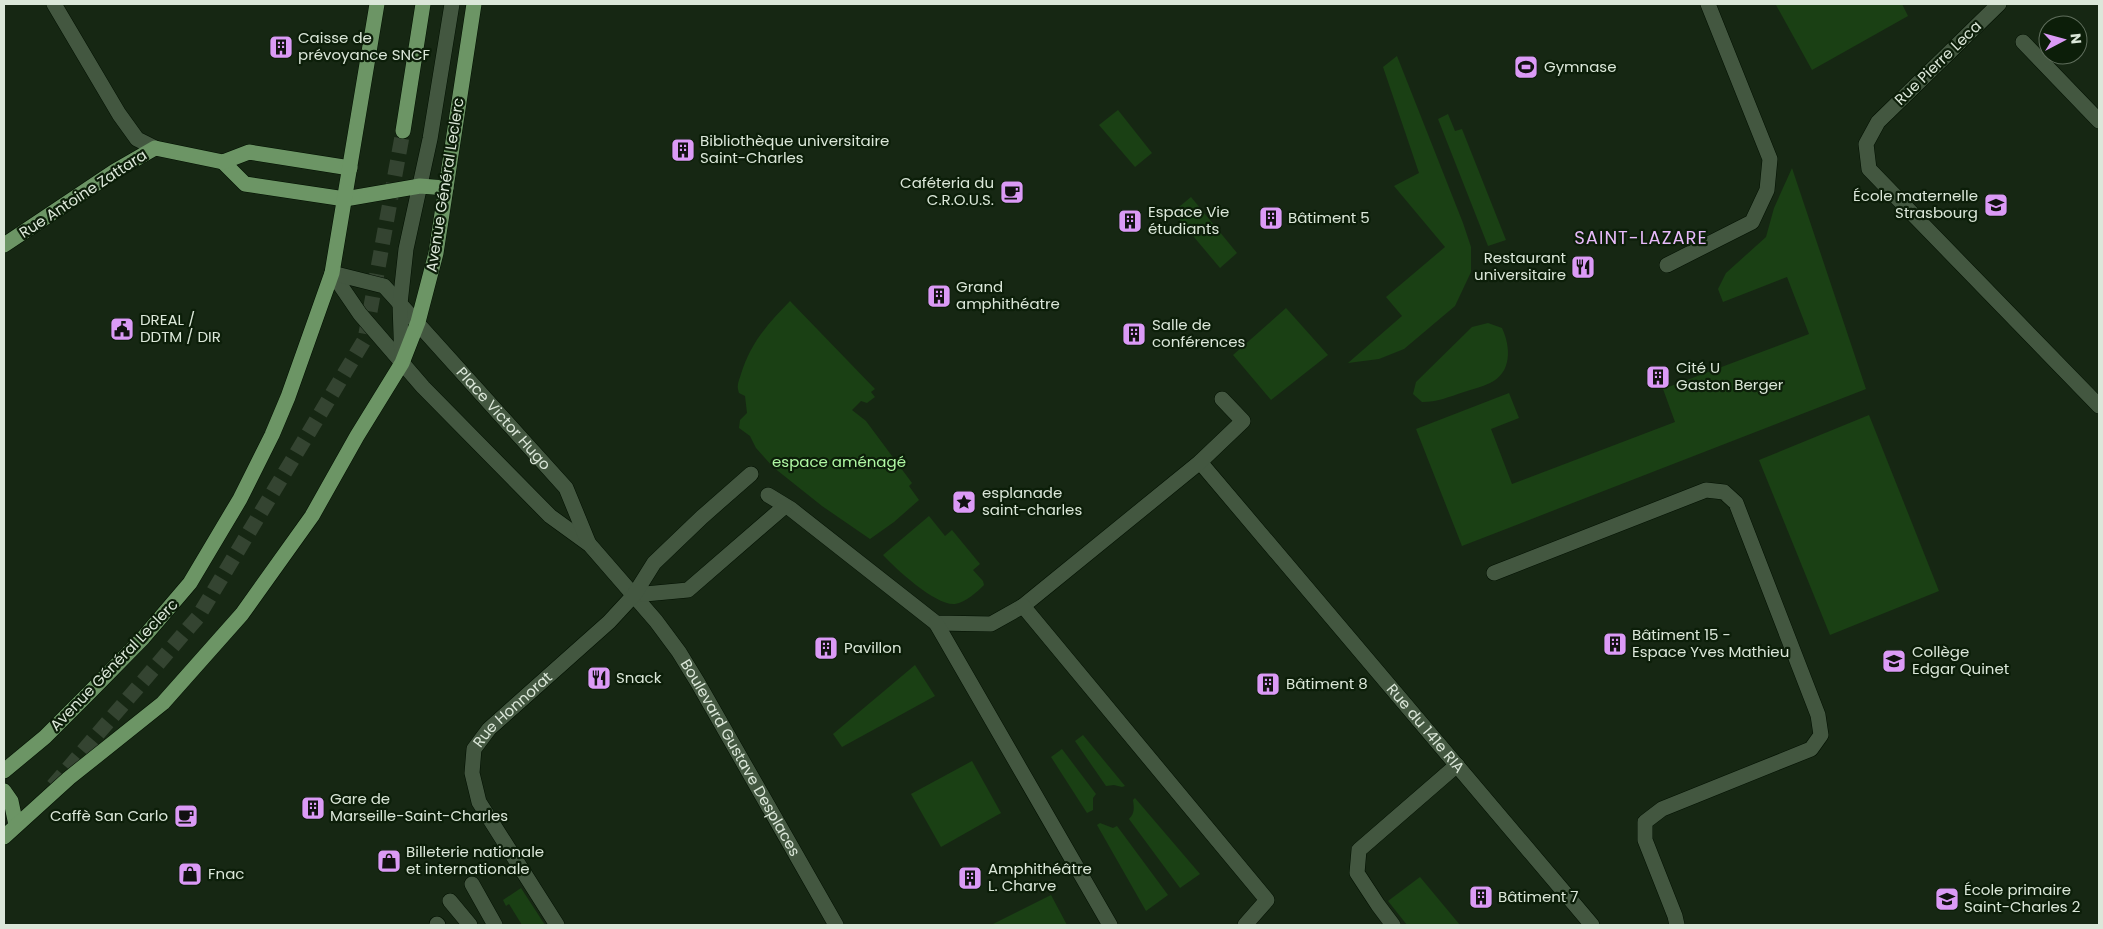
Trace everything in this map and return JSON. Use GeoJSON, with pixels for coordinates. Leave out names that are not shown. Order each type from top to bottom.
{"type":"FeatureCollection","features":[{"type":"Feature","properties":{"kind":"main road","name":"Avenue Général Leclerc"},"geometry":{"type":"LineString","coordinates":[[4,771],[38,743],[90,692],[143,638],[190,583],[240,499],[272,435],[288,397],[332,273],[377,4]]}},
{"type":"Feature","properties":{"kind":"main road"},"geometry":{"type":"LineString","coordinates":[[403,131],[423,4]]}},
{"type":"Feature","properties":{"kind":"main road","name":"Avenue Général Leclerc"},"geometry":{"type":"LineString","coordinates":[[4,837],[69,778],[163,703],[242,614],[312,516],[357,436],[402,363],[418,322],[436,253],[474,4]]}},
{"type":"Feature","properties":{"kind":"main road","name":"Rue Antoine Zattara"},"geometry":{"type":"LineString","coordinates":[[4,245],[115,171],[155,148],[223,162]]}},
{"type":"Feature","properties":{"kind":"main road"},"geometry":{"type":"LineString","coordinates":[[350,168],[250,152],[223,162],[246,184],[345,199],[420,186],[446,188]]}},
{"type":"Feature","properties":{"kind":"main road"},"geometry":{"type":"LineString","coordinates":[[4,790],[11,801],[16,826]]}},
{"type":"Feature","properties":{"kind":"street"},"geometry":{"type":"LineString","coordinates":[[54,4],[119,114],[137,139],[155,148]]}},
{"type":"Feature","properties":{"kind":"street"},"geometry":{"type":"LineString","coordinates":[[402,363],[400,304],[406,249],[430,139],[452,4]]}},
{"type":"Feature","properties":{"kind":"street"},"geometry":{"type":"LineString","coordinates":[[1667,265],[1752,222],[1767,190],[1770,159],[1708,4]]}},
{"type":"Feature","properties":{"kind":"street","name":"Rue Pierre Leca"},"geometry":{"type":"LineString","coordinates":[[1999,4],[1878,122],[1866,144],[1870,169],[2099,406]]}},
{"type":"Feature","properties":{"kind":"street"},"geometry":{"type":"LineString","coordinates":[[2023,42],[2099,121]]}},
{"type":"Feature","properties":{"kind":"street"},"geometry":{"type":"LineString","coordinates":[[332,273],[384,286],[400,304]]}},
{"type":"Feature","properties":{"kind":"street"},"geometry":{"type":"LineString","coordinates":[[332,273],[360,314],[402,363]]}},
{"type":"Feature","properties":{"kind":"street","name":"Place Victor Hugo"},"geometry":{"type":"LineString","coordinates":[[400,304],[566,488],[590,545]]}},
{"type":"Feature","properties":{"kind":"street","name":"Place Victor Hugo"},"geometry":{"type":"LineString","coordinates":[[402,363],[550,516],[590,545],[634,595]]}},
{"type":"Feature","properties":{"kind":"street"},"geometry":{"type":"LineString","coordinates":[[936,623],[991,624],[1023,606],[1200,462],[1243,422],[1222,399]]}},
{"type":"Feature","properties":{"kind":"street","name":"Rue du 141e RIA"},"geometry":{"type":"LineString","coordinates":[[1200,462],[1592,925]]}},
{"type":"Feature","properties":{"kind":"street","name":"Rue Honnorat"},"geometry":{"type":"LineString","coordinates":[[558,925],[479,802],[472,773],[474,749],[489,729],[602,628],[634,595],[654,563],[751,474]]}},
{"type":"Feature","properties":{"kind":"street"},"geometry":{"type":"LineString","coordinates":[[1494,573],[1706,490],[1724,492],[1736,503],[1818,715],[1821,735],[1811,748],[1662,808],[1645,822],[1645,840],[1677,925]]}},
{"type":"Feature","properties":{"kind":"street"},"geometry":{"type":"LineString","coordinates":[[768,494],[936,623],[1110,925]]}},
{"type":"Feature","properties":{"kind":"street"},"geometry":{"type":"LineString","coordinates":[[634,595],[688,590],[785,506]]}},
{"type":"Feature","properties":{"kind":"street","name":"Boulevard Gustave Desplaces"},"geometry":{"type":"LineString","coordinates":[[634,595],[679,652],[698,683],[836,925]]}},
{"type":"Feature","properties":{"kind":"street"},"geometry":{"type":"LineString","coordinates":[[1023,606],[1268,900],[1245,925]]}},
{"type":"Feature","properties":{"kind":"street"},"geometry":{"type":"LineString","coordinates":[[1393,925],[1358,873],[1359,850],[1457,765]]}},
{"type":"Feature","properties":{"kind":"street"},"geometry":{"type":"LineString","coordinates":[[472,884],[495,925]]}},
{"type":"Feature","properties":{"kind":"street"},"geometry":{"type":"LineString","coordinates":[[450,901],[470,925]]}},
{"type":"Feature","properties":{"kind":"green space"},"geometry":{"type":"Polygon","coordinates":[[[1902,4],[1908,16],[1812,70],[1776,5],[1902,4]]]}},
{"type":"Feature","properties":{"kind":"green space"},"geometry":{"type":"Polygon","coordinates":[[[1397,56],[1463,223],[1471,247],[1471,272],[1455,306],[1404,349],[1379,359],[1348,363],[1402,316],[1386,297],[1445,247],[1394,186],[1419,173],[1383,67],[1397,56]]]}},
{"type":"Feature","properties":{"kind":"green space"},"geometry":{"type":"Polygon","coordinates":[[[1118,110],[1152,153],[1135,167],[1099,125],[1118,110]]]}},
{"type":"Feature","properties":{"kind":"green space"},"geometry":{"type":"Polygon","coordinates":[[[1448,114],[1455,131],[1462,129],[1506,240],[1488,246],[1438,119],[1448,114]]]}},
{"type":"Feature","properties":{"kind":"green space"},"geometry":{"type":"Polygon","coordinates":[[[1792,168],[1866,389],[1462,546],[1416,429],[1509,393],[1519,418],[1491,429],[1512,484],[1675,422],[1663,389],[1809,334],[1787,277],[1723,302],[1718,289],[1726,273],[1766,237],[1774,208],[1792,168]]]}},
{"type":"Feature","properties":{"kind":"green space"},"geometry":{"type":"Polygon","coordinates":[[[1191,197],[1237,253],[1220,268],[1173,212],[1191,197]]]}},
{"type":"Feature","properties":{"kind":"green space","name":"espace aménagé"},"geometry":{"type":"Polygon","coordinates":[[[790,301],[875,389],[871,392],[875,397],[867,403],[861,401],[852,410],[866,421],[912,483],[909,486],[919,500],[894,522],[870,539],[822,506],[773,467],[756,448],[750,436],[739,428],[740,420],[747,413],[745,396],[739,393],[738,388],[745,363],[761,334],[790,301]]]}},
{"type":"Feature","properties":{"kind":"green space"},"geometry":{"type":"Polygon","coordinates":[[[1286,308],[1328,355],[1271,400],[1233,355],[1286,308]]]}},
{"type":"Feature","properties":{"kind":"green space"},"geometry":{"type":"Polygon","coordinates":[[[1488,323],[1502,328],[1507,343],[1508,359],[1506,366],[1497,379],[1484,386],[1433,401],[1422,402],[1413,394],[1416,382],[1472,327],[1488,323]]]}},
{"type":"Feature","properties":{"kind":"green space"},"geometry":{"type":"Polygon","coordinates":[[[1869,415],[1939,591],[1830,635],[1759,460],[1869,415]]]}},
{"type":"Feature","properties":{"kind":"green space"},"geometry":{"type":"Polygon","coordinates":[[[929,516],[945,536],[952,530],[980,564],[973,570],[983,581],[984,585],[959,603],[947,603],[927,593],[906,577],[883,555],[929,516]]]}},
{"type":"Feature","properties":{"kind":"green space"},"geometry":{"type":"Polygon","coordinates":[[[915,665],[935,696],[842,747],[833,734],[915,665]]]}},
{"type":"Feature","properties":{"kind":"green space"},"geometry":{"type":"Polygon","coordinates":[[[1083,735],[1125,786],[1106,786],[1075,741],[1083,735]]]}},
{"type":"Feature","properties":{"kind":"green space"},"geometry":{"type":"Polygon","coordinates":[[[1062,749],[1096,794],[1093,798],[1093,810],[1087,813],[1051,757],[1062,749]]]}},
{"type":"Feature","properties":{"kind":"green space"},"geometry":{"type":"Polygon","coordinates":[[[972,761],[1001,813],[941,847],[911,794],[972,761]]]}},
{"type":"Feature","properties":{"kind":"green space"},"geometry":{"type":"Polygon","coordinates":[[[1135,798],[1200,874],[1180,888],[1129,819],[1133,812],[1133,800],[1135,798]]]}},
{"type":"Feature","properties":{"kind":"green space"},"geometry":{"type":"Polygon","coordinates":[[[1100,823],[1113,828],[1117,826],[1168,895],[1146,911],[1097,825],[1100,823]]]}},
{"type":"Feature","properties":{"kind":"green space"},"geometry":{"type":"Polygon","coordinates":[[[1420,877],[1460,925],[1407,925],[1388,901],[1420,877]]]}},
{"type":"Feature","properties":{"kind":"green space"},"geometry":{"type":"Polygon","coordinates":[[[521,888],[545,925],[522,925],[509,904],[506,906],[503,900],[521,888]]]}},
{"type":"Feature","properties":{"kind":"green space"},"geometry":{"type":"Polygon","coordinates":[[[1051,895],[1067,925],[991,925],[1051,895]]]}},
{"type":"Feature","properties":{"kind":"tunnel"},"geometry":{"type":"LineString","coordinates":[[53,786],[198,617],[365,339],[403,131]]}},
{"type":"Feature","properties":{"kind":"place","name":"Caisse de prévoyance SNCF"},"geometry":{"type":"Point","coordinates":[281,47]}},
{"type":"Feature","properties":{"kind":"place","name":"Gymnase"},"geometry":{"type":"Point","coordinates":[1526,67]}},
{"type":"Feature","properties":{"kind":"place","name":"Bibliothèque universitaire Saint-Charles"},"geometry":{"type":"Point","coordinates":[683,150]}},
{"type":"Feature","properties":{"kind":"place","name":"Caféteria du C.R.O.U.S."},"geometry":{"type":"Point","coordinates":[1012,192]}},
{"type":"Feature","properties":{"kind":"place","name":"École maternelle Strasbourg"},"geometry":{"type":"Point","coordinates":[1996,205]}},
{"type":"Feature","properties":{"kind":"place","name":"Bâtiment 5"},"geometry":{"type":"Point","coordinates":[1271,218]}},
{"type":"Feature","properties":{"kind":"place","name":"Espace Vie étudiants"},"geometry":{"type":"Point","coordinates":[1130,221]}},
{"type":"Feature","properties":{"kind":"place","name":"Restaurant universitaire"},"geometry":{"type":"Point","coordinates":[1583,267]}},
{"type":"Feature","properties":{"kind":"place","name":"Grand amphithéatre"},"geometry":{"type":"Point","coordinates":[939,296]}},
{"type":"Feature","properties":{"kind":"place","name":"DREAL / DDTM / DIR"},"geometry":{"type":"Point","coordinates":[122,329]}},
{"type":"Feature","properties":{"kind":"place","name":"Salle de conférences"},"geometry":{"type":"Point","coordinates":[1134,334]}},
{"type":"Feature","properties":{"kind":"place","name":"Cité U Gaston Berger"},"geometry":{"type":"Point","coordinates":[1658,377]}},
{"type":"Feature","properties":{"kind":"place","name":"esplanade saint-charles"},"geometry":{"type":"Point","coordinates":[964,502]}},
{"type":"Feature","properties":{"kind":"place","name":"Bâtiment 15 - Espace Yves Mathieu"},"geometry":{"type":"Point","coordinates":[1615,644]}},
{"type":"Feature","properties":{"kind":"place","name":"Pavillon"},"geometry":{"type":"Point","coordinates":[826,648]}},
{"type":"Feature","properties":{"kind":"place","name":"Collège Edgar Quinet"},"geometry":{"type":"Point","coordinates":[1894,661]}},
{"type":"Feature","properties":{"kind":"place","name":"Snack"},"geometry":{"type":"Point","coordinates":[599,678]}},
{"type":"Feature","properties":{"kind":"place","name":"Bâtiment 8"},"geometry":{"type":"Point","coordinates":[1268,684]}},
{"type":"Feature","properties":{"kind":"place","name":"Gare de Marseille-Saint-Charles"},"geometry":{"type":"Point","coordinates":[313,808]}},
{"type":"Feature","properties":{"kind":"place","name":"Caffè San Carlo"},"geometry":{"type":"Point","coordinates":[186,816]}},
{"type":"Feature","properties":{"kind":"place","name":"Billeterie nationale et internationale"},"geometry":{"type":"Point","coordinates":[389,861]}},
{"type":"Feature","properties":{"kind":"place","name":"Fnac"},"geometry":{"type":"Point","coordinates":[190,874]}},
{"type":"Feature","properties":{"kind":"place","name":"Amphithéâtre L. Charve"},"geometry":{"type":"Point","coordinates":[970,878]}},
{"type":"Feature","properties":{"kind":"place","name":"Bâtiment 7"},"geometry":{"type":"Point","coordinates":[1481,897]}},
{"type":"Feature","properties":{"kind":"place","name":"École primaire Saint-Charles 2"},"geometry":{"type":"Point","coordinates":[1947,899]}},
{"type":"Feature","properties":{"kind":"district","name":"SAINT-LAZARE"},"geometry":{"type":"Point","coordinates":[1641,238]}}]}
